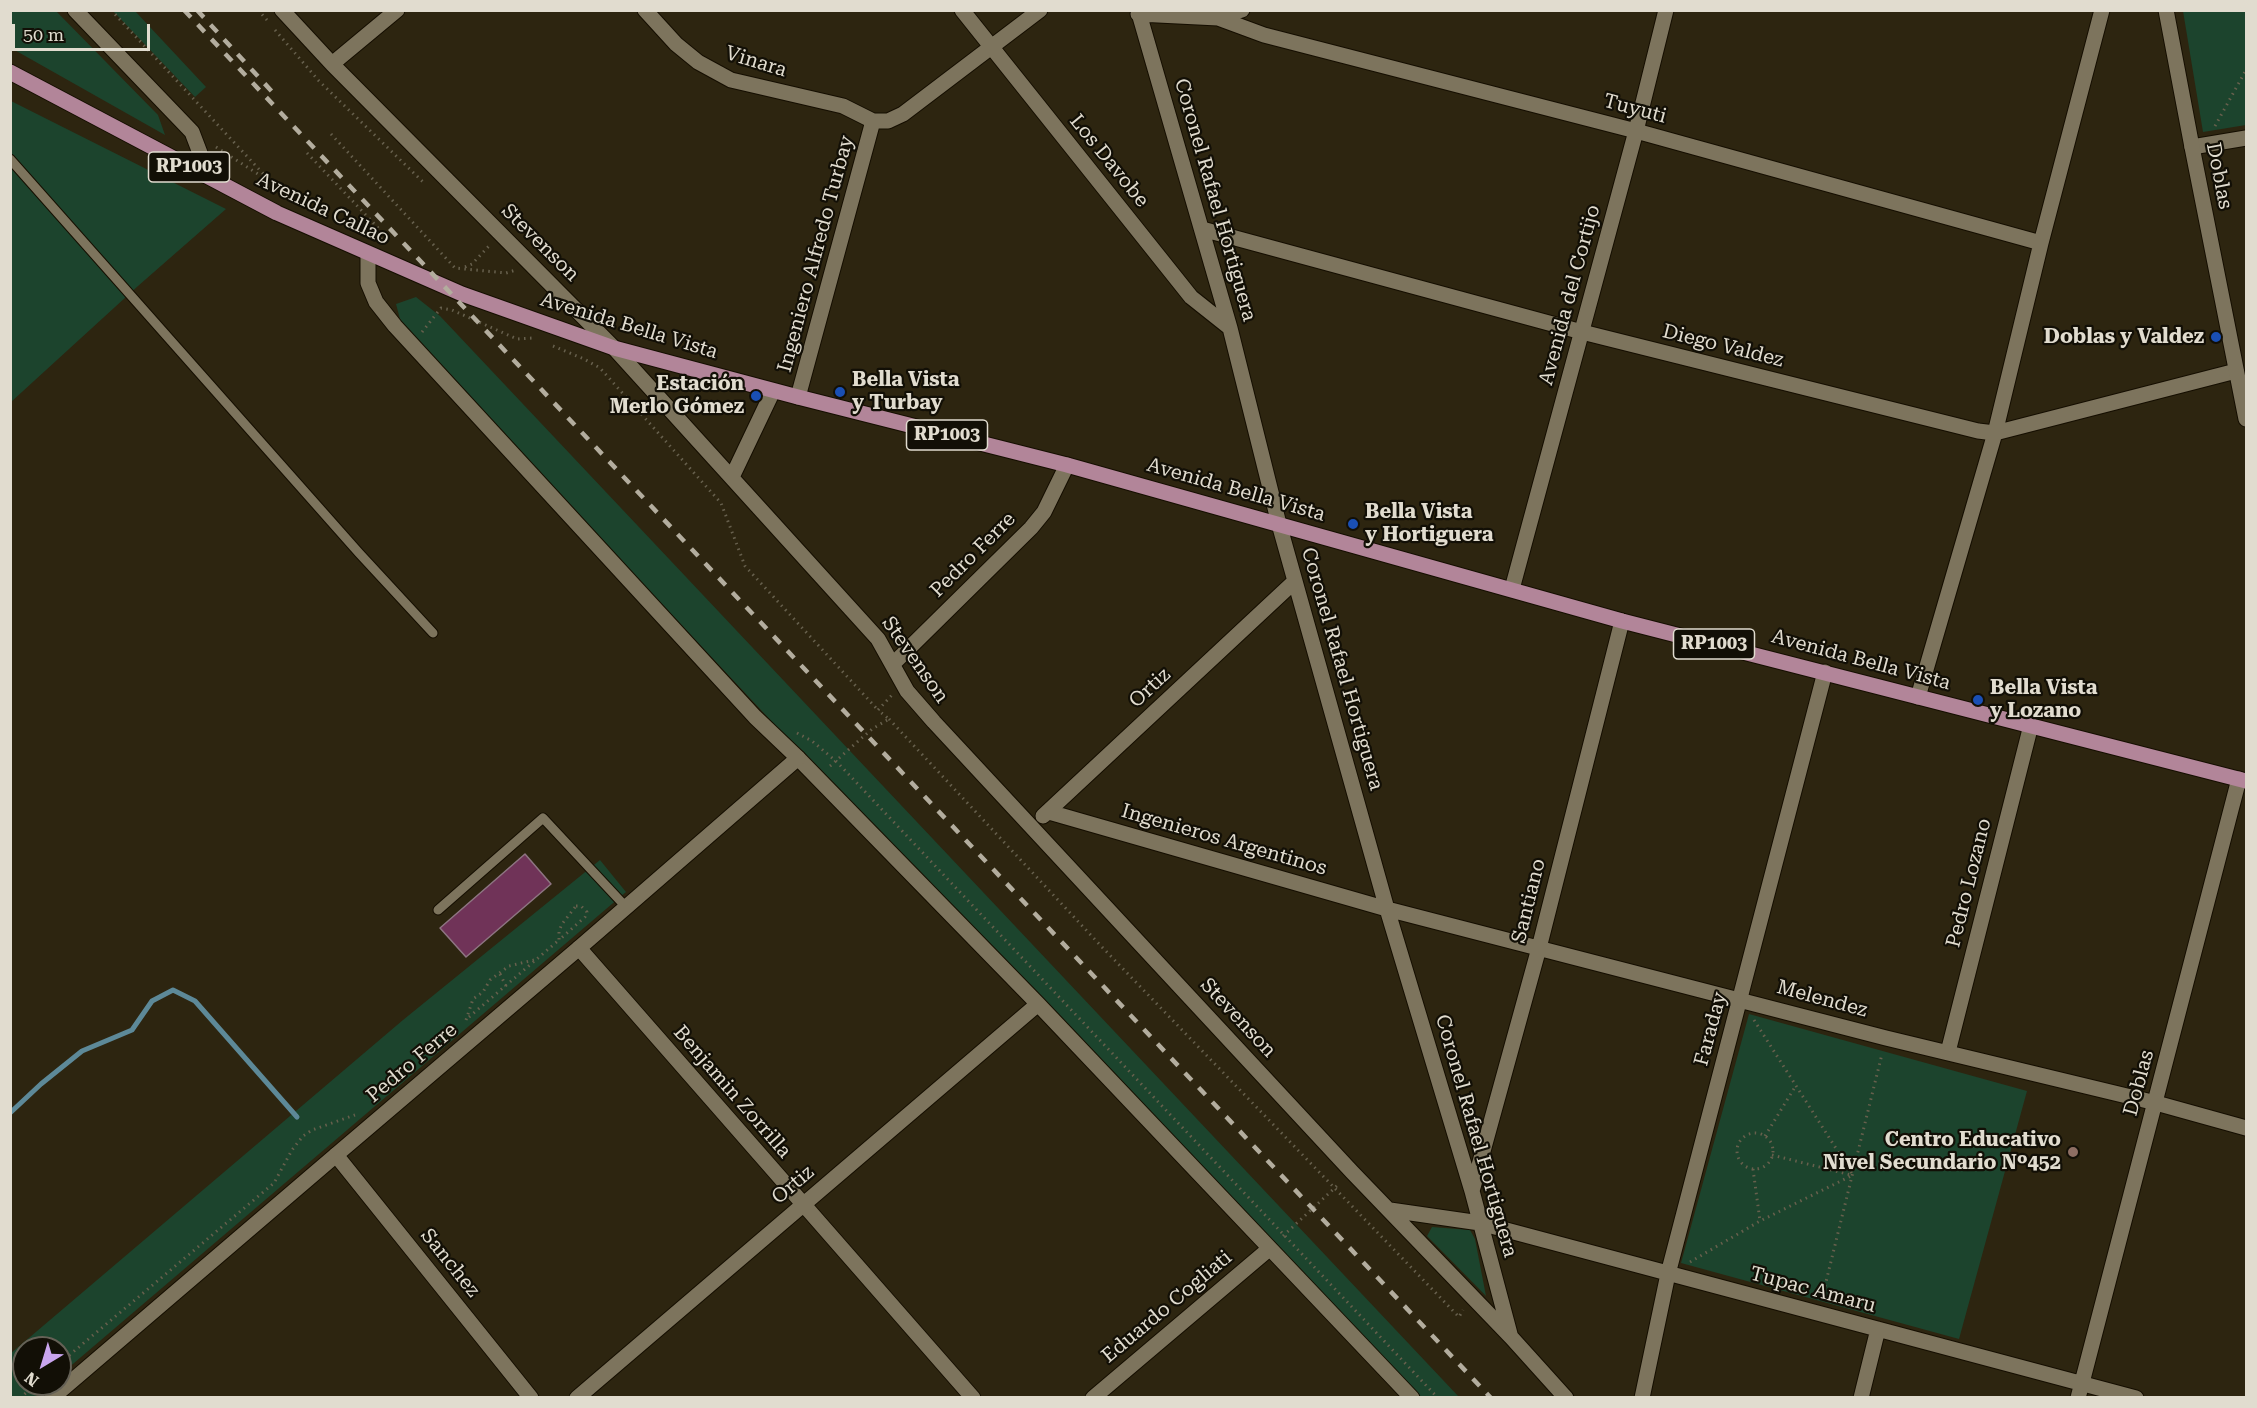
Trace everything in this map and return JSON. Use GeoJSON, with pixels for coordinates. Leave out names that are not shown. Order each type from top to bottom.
{"type":"FeatureCollection","features":[{"type":"Feature","properties":{"kind":"main road","name":"Avenida Callao"},"geometry":{"type":"LineString","coordinates":[[10,72],[277,213],[462,294]]}},
{"type":"Feature","properties":{"kind":"main road","name":"Avenida Bella Vista"},"geometry":{"type":"LineString","coordinates":[[462,294],[614,348],[1067,465],[1622,621],[2243,780]]}},
{"type":"Feature","properties":{"kind":"street"},"geometry":{"type":"LineString","coordinates":[[75,10],[192,132],[200,153],[204,175]]}},
{"type":"Feature","properties":{"kind":"street","name":"Stevenson"},"geometry":{"type":"LineString","coordinates":[[282,10],[332,64],[614,348],[878,639],[907,691],[934,722],[1352,1172],[1511,1337],[1566,1398]]}},
{"type":"Feature","properties":{"kind":"street"},"geometry":{"type":"LineString","coordinates":[[332,64],[397,10]]}},
{"type":"Feature","properties":{"kind":"street","name":"Vinara"},"geometry":{"type":"LineString","coordinates":[[645,10],[676,44],[699,62],[731,80],[843,106],[873,122]]}},
{"type":"Feature","properties":{"kind":"street","name":"Los Davobe"},"geometry":{"type":"LineString","coordinates":[[962,10],[1191,297],[1230,328]]}},
{"type":"Feature","properties":{"kind":"street"},"geometry":{"type":"LineString","coordinates":[[873,122],[888,121],[903,114],[1040,10]]}},
{"type":"Feature","properties":{"kind":"street"},"geometry":{"type":"LineString","coordinates":[[1138,12],[1218,18],[1242,10]]}},
{"type":"Feature","properties":{"kind":"street","name":"Avenida del Cortijo"},"geometry":{"type":"LineString","coordinates":[[1512,590],[1636,131],[1666,10]]}},
{"type":"Feature","properties":{"kind":"street"},"geometry":{"type":"LineString","coordinates":[[1917,697],[1995,433],[2041,243],[2102,10]]}},
{"type":"Feature","properties":{"kind":"street","name":"Doblas"},"geometry":{"type":"LineString","coordinates":[[2166,10],[2198,146],[2236,371],[2244,394],[2247,419]]}},
{"type":"Feature","properties":{"kind":"street","name":"Coronel Rafael Hortiguera"},"geometry":{"type":"LineString","coordinates":[[1138,12],[1230,328],[1279,524],[1387,909],[1472,1191],[1511,1337]]}},
{"type":"Feature","properties":{"kind":"street","name":"Tuyuti"},"geometry":{"type":"LineString","coordinates":[[1218,18],[1264,35],[1636,131],[2041,243]]}},
{"type":"Feature","properties":{"kind":"street","name":"Ingeniero Alfredo Turbay"},"geometry":{"type":"LineString","coordinates":[[798,397],[873,122]]}},
{"type":"Feature","properties":{"kind":"street"},"geometry":{"type":"LineString","coordinates":[[2198,146],[2247,138]]}},
{"type":"Feature","properties":{"kind":"street","name":"Diego Valdez"},"geometry":{"type":"LineString","coordinates":[[1202,229],[1581,332],[1978,432],[1995,433],[2236,371]]}},
{"type":"Feature","properties":{"kind":"street"},"geometry":{"type":"LineString","coordinates":[[368,254],[368,283],[376,302],[395,326],[747,708],[1038,1004],[1412,1398]]}},
{"type":"Feature","properties":{"kind":"street"},"geometry":{"type":"LineString","coordinates":[[732,477],[773,390]]}},
{"type":"Feature","properties":{"kind":"street","name":"Pedro Ferre"},"geometry":{"type":"LineString","coordinates":[[893,664],[1031,528],[1044,512],[1067,465]]}},
{"type":"Feature","properties":{"kind":"street","name":"Ortiz"},"geometry":{"type":"LineString","coordinates":[[1032,826],[1295,580]]}},
{"type":"Feature","properties":{"kind":"street","name":"Santiano"},"geometry":{"type":"LineString","coordinates":[[1472,1191],[1539,948],[1622,621]]}},
{"type":"Feature","properties":{"kind":"street","name":"Faraday"},"geometry":{"type":"LineString","coordinates":[[1642,1398],[1668,1274],[1825,672]]}},
{"type":"Feature","properties":{"kind":"street","name":"Pedro Lozano"},"geometry":{"type":"LineString","coordinates":[[1948,1052],[2031,725]]}},
{"type":"Feature","properties":{"kind":"street","name":"Pedro Ferre"},"geometry":{"type":"LineString","coordinates":[[52,1398],[798,758]]}},
{"type":"Feature","properties":{"kind":"street","name":"Doblas"},"geometry":{"type":"LineString","coordinates":[[2078,1398],[2243,780]]}},
{"type":"Feature","properties":{"kind":"street","name":"Ingenieros Argentinos"},"geometry":{"type":"LineString","coordinates":[[1049,812],[1387,909]]}},
{"type":"Feature","properties":{"kind":"street","name":"Melendez"},"geometry":{"type":"LineString","coordinates":[[1387,909],[1886,1038],[2156,1103],[2247,1128]]}},
{"type":"Feature","properties":{"kind":"street","name":"Benjamin Zorrilla"},"geometry":{"type":"LineString","coordinates":[[579,948],[973,1398]]}},
{"type":"Feature","properties":{"kind":"street","name":"Ortiz"},"geometry":{"type":"LineString","coordinates":[[577,1398],[1038,1004]]}},
{"type":"Feature","properties":{"kind":"street","name":"Sanchez"},"geometry":{"type":"LineString","coordinates":[[336,1155],[531,1398]]}},
{"type":"Feature","properties":{"kind":"street","name":"Tupac Amaru"},"geometry":{"type":"LineString","coordinates":[[1390,1210],[1480,1223],[2136,1398]]}},
{"type":"Feature","properties":{"kind":"street","name":"Eduardo Cogliati"},"geometry":{"type":"LineString","coordinates":[[1093,1398],[1269,1249]]}},
{"type":"Feature","properties":{"kind":"street"},"geometry":{"type":"LineString","coordinates":[[1861,1398],[1878,1329]]}},
{"type":"Feature","properties":{"kind":"lane"},"geometry":{"type":"LineString","coordinates":[[10,159],[359,553],[433,633]]}},
{"type":"Feature","properties":{"kind":"lane"},"geometry":{"type":"LineString","coordinates":[[438,910],[543,818],[626,907]]}},
{"type":"Feature","properties":{"kind":"path"},"geometry":{"type":"LineString","coordinates":[[111,10],[273,184]]}},
{"type":"Feature","properties":{"kind":"path"},"geometry":{"type":"LineString","coordinates":[[2198,146],[2247,70]]}},
{"type":"Feature","properties":{"kind":"path"},"geometry":{"type":"LineString","coordinates":[[192,132],[309,207]]}},
{"type":"Feature","properties":{"kind":"path"},"geometry":{"type":"LineString","coordinates":[[331,134],[455,268]]}},
{"type":"Feature","properties":{"kind":"path"},"geometry":{"type":"LineString","coordinates":[[307,153],[381,231],[382,242],[371,237]]}},
{"type":"Feature","properties":{"kind":"path"},"geometry":{"type":"LineString","coordinates":[[463,268],[472,264],[490,245]]}},
{"type":"Feature","properties":{"kind":"path"},"geometry":{"type":"LineString","coordinates":[[446,269],[463,268],[506,273],[531,264]]}},
{"type":"Feature","properties":{"kind":"path"},"geometry":{"type":"LineString","coordinates":[[421,333],[441,308],[452,310],[518,339],[532,337],[543,342]]}},
{"type":"Feature","properties":{"kind":"path"},"geometry":{"type":"LineString","coordinates":[[553,346],[600,368],[721,503],[745,566],[1109,954],[1460,1317],[1471,1295]]}},
{"type":"Feature","properties":{"kind":"path"},"geometry":{"type":"LineString","coordinates":[[878,710],[903,683]]}},
{"type":"Feature","properties":{"kind":"path"},"geometry":{"type":"LineString","coordinates":[[816,776],[837,762],[872,729],[889,719]]}},
{"type":"Feature","properties":{"kind":"path"},"geometry":{"type":"LineString","coordinates":[[812,741],[837,762],[1438,1398]]}},
{"type":"Feature","properties":{"kind":"path"},"geometry":{"type":"LineString","coordinates":[[536,959],[512,965],[490,980],[483,992],[473,999],[466,1020],[506,986],[536,959],[559,940],[585,917],[587,912],[581,906],[576,906],[570,911],[559,931],[559,940]]}},
{"type":"Feature","properties":{"kind":"path"},"geometry":{"type":"LineString","coordinates":[[500,974],[506,986]]}},
{"type":"Feature","properties":{"kind":"path"},"geometry":{"type":"LineString","coordinates":[[1740,999],[1853,1175]]}},
{"type":"Feature","properties":{"kind":"path"},"geometry":{"type":"LineString","coordinates":[[1819,1312],[1886,1038]]}},
{"type":"Feature","properties":{"kind":"path"},"geometry":{"type":"LineString","coordinates":[[1765,1136],[1796,1086]]}},
{"type":"Feature","properties":{"kind":"path"},"geometry":{"type":"LineString","coordinates":[[72,1354],[274,1183],[292,1150],[303,1136],[326,1125],[348,1119],[359,1112]]}},
{"type":"Feature","properties":{"kind":"path"},"geometry":{"type":"LineString","coordinates":[[1753,1133],[1765,1136],[1772,1145],[1772,1155],[1765,1166],[1753,1169],[1742,1165],[1737,1154],[1739,1142],[1753,1133]]}},
{"type":"Feature","properties":{"kind":"path"},"geometry":{"type":"LineString","coordinates":[[1772,1155],[1853,1175]]}},
{"type":"Feature","properties":{"kind":"path"},"geometry":{"type":"LineString","coordinates":[[1753,1169],[1760,1221]]}},
{"type":"Feature","properties":{"kind":"path"},"geometry":{"type":"LineString","coordinates":[[1269,1249],[1352,1172]]}},
{"type":"Feature","properties":{"kind":"path"},"geometry":{"type":"LineString","coordinates":[[1668,1274],[1760,1221],[1853,1175]]}},
{"type":"Feature","properties":{"kind":"green space"},"geometry":{"type":"Polygon","coordinates":[[[11,10],[56,11],[158,115],[165,135],[11,48],[11,10]]]}},
{"type":"Feature","properties":{"kind":"green space"},"geometry":{"type":"Polygon","coordinates":[[[113,11],[135,11],[206,87],[195,97],[113,11]]]}},
{"type":"Feature","properties":{"kind":"green space"},"geometry":{"type":"Polygon","coordinates":[[[2183,11],[2246,11],[2246,125],[2203,132],[2183,11]]]}},
{"type":"Feature","properties":{"kind":"green space"},"geometry":{"type":"Polygon","coordinates":[[[11,101],[226,209],[11,402],[11,101]]]}},
{"type":"Feature","properties":{"kind":"green space"},"geometry":{"type":"Polygon","coordinates":[[[416,297],[440,316],[1459,1397],[1421,1397],[806,758],[414,340],[400,319],[396,304],[416,297]]]}},
{"type":"Feature","properties":{"kind":"green space"},"geometry":{"type":"Polygon","coordinates":[[[600,860],[626,892],[72,1365],[72,1336],[31,1336],[403,1020],[600,860]]]}},
{"type":"Feature","properties":{"kind":"green space"},"geometry":{"type":"Polygon","coordinates":[[[1749,1014],[2027,1091],[1959,1339],[1681,1263],[1749,1014]]]}},
{"type":"Feature","properties":{"kind":"green space"},"geometry":{"type":"Polygon","coordinates":[[[1432,1227],[1470,1230],[1475,1239],[1486,1296],[1427,1236],[1432,1227]]]}},
{"type":"Feature","properties":{"kind":"green space"},"geometry":{"type":"Polygon","coordinates":[[[12,1352],[12,1396],[34,1397],[11,1397],[10,1354],[12,1352]]]}},
{"type":"Feature","properties":{"kind":"building"},"geometry":{"type":"Polygon","coordinates":[[[525,854],[551,884],[466,957],[440,928],[525,854]]]}},
{"type":"Feature","properties":{"kind":"waterway"},"geometry":{"type":"LineString","coordinates":[[10,1113],[82,1051],[132,1030],[152,1001],[173,990],[195,1001],[297,1117]]}},
{"type":"Feature","properties":{"kind":"railway"},"geometry":{"type":"LineString","coordinates":[[184,10],[1491,1398]]}},
{"type":"Feature","properties":{"kind":"railway"},"geometry":{"type":"LineString","coordinates":[[197,10],[276,96]]}},
{"type":"Feature","properties":{"kind":"place","name":"Doblas y Valdez"},"geometry":{"type":"Point","coordinates":[2216,337]}},
{"type":"Feature","properties":{"kind":"place","name":"Bella Vista y Turbay"},"geometry":{"type":"Point","coordinates":[840,392]}},
{"type":"Feature","properties":{"kind":"place","name":"Estación Merlo Gómez"},"geometry":{"type":"Point","coordinates":[756,396]}},
{"type":"Feature","properties":{"kind":"place","name":"Bella Vista y Hortiguera"},"geometry":{"type":"Point","coordinates":[1353,524]}},
{"type":"Feature","properties":{"kind":"place","name":"Bella Vista y Lozano"},"geometry":{"type":"Point","coordinates":[1978,700]}},
{"type":"Feature","properties":{"kind":"place","name":"Centro Educativo Nivel Secundario Nº452"},"geometry":{"type":"Point","coordinates":[2073,1152]}}]}
